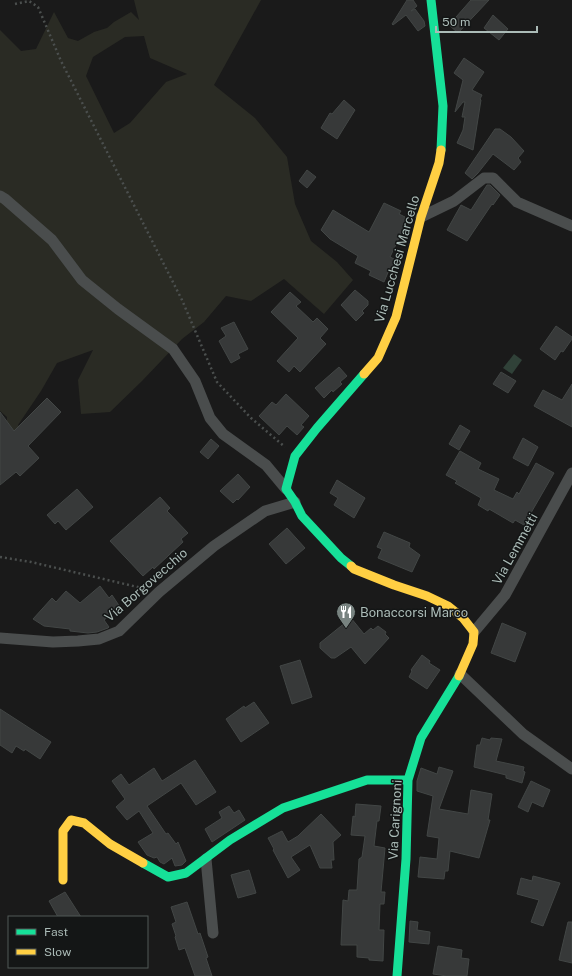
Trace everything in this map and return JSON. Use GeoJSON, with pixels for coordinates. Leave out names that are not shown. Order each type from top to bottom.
{"type":"FeatureCollection","features":[{"type":"Feature","properties":{"kind":"street","name":"Via Lucchesi Marcello"},"geometry":{"type":"LineString","coordinates":[[286,489],[296,456],[317,428],[378,358],[396,317],[421,217],[439,163],[442,140],[443,106],[431,0]]}},
{"type":"Feature","properties":{"kind":"street"},"geometry":{"type":"LineString","coordinates":[[421,217],[454,201],[484,178],[493,178],[517,202],[572,226]]}},
{"type":"Feature","properties":{"kind":"street"},"geometry":{"type":"LineString","coordinates":[[0,196],[52,240],[82,280],[118,310],[173,349],[195,381],[210,418],[223,434],[266,465],[286,489],[302,516],[341,558],[354,569],[427,596],[448,606],[464,618],[474,632]]}},
{"type":"Feature","properties":{"kind":"street","name":"Via Lemmetti"},"geometry":{"type":"LineString","coordinates":[[474,632],[505,595],[572,473]]}},
{"type":"Feature","properties":{"kind":"street","name":"Via Borgovecchio"},"geometry":{"type":"LineString","coordinates":[[0,638],[53,642],[99,639],[119,631],[159,592],[214,546],[265,511],[295,502]]}},
{"type":"Feature","properties":{"kind":"street","name":"Via Carignoni"},"geometry":{"type":"LineString","coordinates":[[397,976],[406,859],[408,780],[422,738],[460,674],[473,644],[474,632]]}},
{"type":"Feature","properties":{"kind":"street"},"geometry":{"type":"LineString","coordinates":[[460,674],[523,734],[572,769]]}},
{"type":"Feature","properties":{"kind":"street"},"geometry":{"type":"LineString","coordinates":[[63,880],[63,831],[71,820],[84,823],[110,844],[168,877],[186,873],[230,840],[283,808],[367,780],[408,780]]}},
{"type":"Feature","properties":{"kind":"street"},"geometry":{"type":"LineString","coordinates":[[206,858],[213,933]]}},
{"type":"Feature","properties":{"kind":"path"},"geometry":{"type":"LineString","coordinates":[[15,4],[29,1],[38,7],[61,61],[182,300],[217,382],[251,418],[296,456]]}},
{"type":"Feature","properties":{"kind":"path"},"geometry":{"type":"LineString","coordinates":[[0,557],[31,562],[159,592]]}},
{"type":"Feature","properties":{"kind":"shaded area"},"geometry":{"type":"Polygon","coordinates":[[[134,0],[261,0],[214,85],[255,118],[287,157],[295,204],[311,241],[337,262],[353,280],[324,314],[284,279],[251,301],[226,296],[204,322],[182,339],[110,412],[81,414],[78,380],[93,350],[57,363],[41,391],[18,425],[25,433],[6,431],[7,417],[0,411],[0,30],[21,51],[36,49],[54,12],[68,38],[78,41],[94,32],[107,28],[131,12],[139,20],[134,0]],[[144,36],[125,37],[93,57],[86,76],[114,133],[130,123],[166,82],[187,74],[150,58],[144,36]]]}},
{"type":"Feature","properties":{"kind":"shaded area"},"geometry":{"type":"Polygon","coordinates":[[[514,354],[522,360],[512,374],[503,368],[514,354]]]}},
{"type":"Feature","properties":{"kind":"building"},"geometry":{"type":"Polygon","coordinates":[[[407,0],[413,0],[417,6],[411,11],[415,9],[424,21],[425,26],[418,31],[406,15],[393,25],[392,24],[407,0]]]}},
{"type":"Feature","properties":{"kind":"building"},"geometry":{"type":"Polygon","coordinates":[[[471,0],[489,0],[458,33],[449,25],[471,0]]]}},
{"type":"Feature","properties":{"kind":"building"},"geometry":{"type":"Polygon","coordinates":[[[493,15],[508,29],[499,40],[484,28],[493,15]]]}},
{"type":"Feature","properties":{"kind":"building"},"geometry":{"type":"Polygon","coordinates":[[[464,58],[484,72],[472,90],[482,95],[480,99],[473,150],[457,143],[463,130],[465,117],[462,117],[465,102],[463,102],[455,112],[463,80],[454,73],[464,58]]]}},
{"type":"Feature","properties":{"kind":"building"},"geometry":{"type":"Polygon","coordinates":[[[344,100],[355,110],[337,139],[321,128],[330,113],[332,114],[344,100]]]}},
{"type":"Feature","properties":{"kind":"building"},"geometry":{"type":"Polygon","coordinates":[[[495,129],[500,129],[511,137],[524,151],[518,158],[521,162],[514,170],[493,154],[472,179],[465,173],[495,129]]]}},
{"type":"Feature","properties":{"kind":"building"},"geometry":{"type":"Polygon","coordinates":[[[307,170],[316,177],[307,188],[299,181],[307,170]]]}},
{"type":"Feature","properties":{"kind":"building"},"geometry":{"type":"Polygon","coordinates":[[[487,185],[490,185],[500,195],[493,205],[492,204],[467,241],[447,230],[461,205],[471,210],[487,185]]]}},
{"type":"Feature","properties":{"kind":"building"},"geometry":{"type":"Polygon","coordinates":[[[384,203],[401,211],[399,214],[405,217],[404,220],[407,221],[390,257],[396,260],[392,272],[389,270],[384,282],[369,275],[371,271],[355,263],[358,256],[330,239],[321,230],[333,210],[369,232],[384,203]]]}},
{"type":"Feature","properties":{"kind":"building"},"geometry":{"type":"Polygon","coordinates":[[[355,290],[368,301],[368,305],[362,311],[364,313],[356,321],[341,305],[355,290]]]}},
{"type":"Feature","properties":{"kind":"building"},"geometry":{"type":"Polygon","coordinates":[[[290,292],[301,302],[296,306],[313,322],[317,318],[328,329],[320,338],[326,344],[300,372],[294,366],[289,372],[277,361],[298,338],[271,312],[290,292]]]}},
{"type":"Feature","properties":{"kind":"building"},"geometry":{"type":"Polygon","coordinates":[[[234,322],[248,349],[238,354],[240,358],[231,363],[219,341],[226,336],[221,328],[234,322]]]}},
{"type":"Feature","properties":{"kind":"building"},"geometry":{"type":"Polygon","coordinates":[[[556,326],[572,337],[572,339],[555,360],[540,349],[556,326]]]}},
{"type":"Feature","properties":{"kind":"building"},"geometry":{"type":"Polygon","coordinates":[[[339,367],[347,376],[340,382],[342,384],[333,392],[332,390],[324,398],[315,388],[339,367]]]}},
{"type":"Feature","properties":{"kind":"building"},"geometry":{"type":"Polygon","coordinates":[[[501,372],[516,381],[508,393],[493,384],[501,372]]]}},
{"type":"Feature","properties":{"kind":"building"},"geometry":{"type":"Polygon","coordinates":[[[572,384],[572,427],[534,406],[543,390],[562,400],[572,384]]]}},
{"type":"Feature","properties":{"kind":"building"},"geometry":{"type":"Polygon","coordinates":[[[286,394],[309,416],[301,425],[304,427],[297,435],[287,426],[279,435],[259,416],[272,402],[276,405],[286,394]]]}},
{"type":"Feature","properties":{"kind":"building"},"geometry":{"type":"Polygon","coordinates":[[[47,398],[61,412],[28,446],[39,458],[20,476],[16,472],[0,485],[0,412],[14,431],[47,398]]]}},
{"type":"Feature","properties":{"kind":"building"},"geometry":{"type":"Polygon","coordinates":[[[460,425],[470,431],[459,450],[449,444],[460,425]]]}},
{"type":"Feature","properties":{"kind":"building"},"geometry":{"type":"Polygon","coordinates":[[[523,438],[538,447],[528,466],[513,458],[523,438]]]}},
{"type":"Feature","properties":{"kind":"building"},"geometry":{"type":"Polygon","coordinates":[[[211,439],[219,446],[208,459],[200,452],[211,439]]]}},
{"type":"Feature","properties":{"kind":"building"},"geometry":{"type":"Polygon","coordinates":[[[460,451],[481,463],[478,469],[499,479],[494,490],[513,499],[517,492],[519,494],[536,463],[554,473],[524,525],[515,520],[513,523],[489,509],[488,511],[478,505],[481,498],[455,483],[457,481],[446,475],[460,451]]]}},
{"type":"Feature","properties":{"kind":"building"},"geometry":{"type":"Polygon","coordinates":[[[238,474],[250,487],[238,500],[237,499],[233,503],[220,491],[238,474]]]}},
{"type":"Feature","properties":{"kind":"building"},"geometry":{"type":"Polygon","coordinates":[[[337,480],[365,498],[354,518],[334,505],[338,498],[330,493],[337,480]]]}},
{"type":"Feature","properties":{"kind":"building"},"geometry":{"type":"Polygon","coordinates":[[[77,489],[93,507],[66,530],[58,521],[55,524],[47,515],[77,489]]]}},
{"type":"Feature","properties":{"kind":"building"},"geometry":{"type":"Polygon","coordinates":[[[160,497],[170,508],[167,511],[188,533],[181,539],[183,542],[154,569],[153,567],[143,576],[110,541],[160,497]]]}},
{"type":"Feature","properties":{"kind":"building"},"geometry":{"type":"Polygon","coordinates":[[[287,528],[305,548],[286,564],[269,544],[287,528]]]}},
{"type":"Feature","properties":{"kind":"building"},"geometry":{"type":"Polygon","coordinates":[[[384,532],[410,543],[409,547],[420,555],[412,572],[378,558],[382,549],[377,547],[384,532]]]}},
{"type":"Feature","properties":{"kind":"building"},"geometry":{"type":"Polygon","coordinates":[[[100,586],[109,598],[112,595],[120,607],[104,620],[109,627],[108,628],[97,632],[88,633],[70,631],[70,629],[44,626],[33,619],[52,598],[56,602],[66,591],[80,603],[100,586]]]}},
{"type":"Feature","properties":{"kind":"building"},"geometry":{"type":"Polygon","coordinates":[[[351,618],[364,634],[371,628],[373,630],[378,626],[386,632],[385,634],[389,638],[365,664],[351,647],[335,658],[331,658],[320,648],[320,643],[351,618]]]}},
{"type":"Feature","properties":{"kind":"building"},"geometry":{"type":"Polygon","coordinates":[[[502,623],[526,633],[515,662],[491,653],[502,623]]]}},
{"type":"Feature","properties":{"kind":"building"},"geometry":{"type":"Polygon","coordinates":[[[422,655],[430,661],[429,663],[440,670],[427,689],[409,677],[412,671],[411,670],[422,655]]]}},
{"type":"Feature","properties":{"kind":"building"},"geometry":{"type":"Polygon","coordinates":[[[300,660],[312,697],[292,704],[280,666],[300,660]]]}},
{"type":"Feature","properties":{"kind":"building"},"geometry":{"type":"Polygon","coordinates":[[[254,702],[269,723],[241,742],[226,719],[244,706],[245,708],[254,702]]]}},
{"type":"Feature","properties":{"kind":"building"},"geometry":{"type":"Polygon","coordinates":[[[0,709],[51,742],[40,759],[25,749],[24,751],[16,746],[12,753],[0,745],[0,709]]]}},
{"type":"Feature","properties":{"kind":"building"},"geometry":{"type":"Polygon","coordinates":[[[482,738],[490,740],[491,738],[502,739],[496,761],[524,767],[523,771],[525,772],[522,783],[506,778],[506,775],[474,767],[477,745],[480,745],[482,738]]]}},
{"type":"Feature","properties":{"kind":"building"},"geometry":{"type":"Polygon","coordinates":[[[195,760],[216,792],[196,805],[181,783],[147,806],[166,834],[168,833],[176,844],[178,842],[186,861],[182,865],[175,866],[172,858],[164,864],[160,862],[157,857],[154,858],[147,855],[138,842],[153,833],[139,811],[127,820],[116,807],[125,799],[112,781],[121,774],[129,785],[154,768],[162,781],[195,760]]]}},
{"type":"Feature","properties":{"kind":"building"},"geometry":{"type":"Polygon","coordinates":[[[439,767],[453,771],[439,809],[468,814],[471,790],[492,794],[488,820],[490,820],[479,858],[450,851],[448,871],[445,871],[444,879],[418,877],[420,857],[437,859],[439,838],[427,836],[433,796],[417,791],[417,781],[421,768],[437,774],[439,767]]]}},
{"type":"Feature","properties":{"kind":"building"},"geometry":{"type":"Polygon","coordinates":[[[531,781],[550,790],[543,807],[532,802],[528,812],[518,807],[531,781]]]}},
{"type":"Feature","properties":{"kind":"building"},"geometry":{"type":"Polygon","coordinates":[[[356,804],[381,806],[379,821],[377,821],[374,846],[385,848],[381,892],[385,892],[384,904],[380,904],[379,930],[384,930],[383,961],[357,957],[357,945],[341,945],[343,900],[348,901],[349,890],[357,890],[359,859],[362,857],[365,836],[351,835],[356,804]]]}},
{"type":"Feature","properties":{"kind":"building"},"geometry":{"type":"Polygon","coordinates":[[[229,806],[234,813],[239,810],[245,820],[212,842],[205,829],[222,818],[219,812],[229,806]]]}},
{"type":"Feature","properties":{"kind":"building"},"geometry":{"type":"Polygon","coordinates":[[[321,814],[341,835],[333,842],[334,860],[331,860],[332,868],[320,868],[310,845],[291,857],[300,870],[288,878],[268,838],[282,831],[288,842],[298,836],[321,814]]]}},
{"type":"Feature","properties":{"kind":"building"},"geometry":{"type":"Polygon","coordinates":[[[249,870],[256,893],[238,898],[231,875],[249,870]]]}},
{"type":"Feature","properties":{"kind":"building"},"geometry":{"type":"Polygon","coordinates":[[[533,876],[560,883],[543,926],[531,922],[539,900],[517,894],[521,878],[532,881],[533,876]]]}},
{"type":"Feature","properties":{"kind":"building"},"geometry":{"type":"Polygon","coordinates":[[[65,892],[80,916],[57,916],[49,901],[65,892]]]}},
{"type":"Feature","properties":{"kind":"building"},"geometry":{"type":"Polygon","coordinates":[[[187,902],[198,934],[200,933],[208,957],[206,958],[212,976],[195,976],[185,948],[179,950],[172,924],[176,922],[171,907],[187,902]]]}},
{"type":"Feature","properties":{"kind":"building"},"geometry":{"type":"Polygon","coordinates":[[[410,921],[418,922],[417,930],[430,932],[429,944],[409,942],[410,921]]]}},
{"type":"Feature","properties":{"kind":"building"},"geometry":{"type":"Polygon","coordinates":[[[568,922],[572,922],[572,963],[559,960],[568,922]]]}},
{"type":"Feature","properties":{"kind":"building"},"geometry":{"type":"Polygon","coordinates":[[[438,946],[462,950],[461,958],[469,959],[467,976],[433,974],[438,946]]]}},
{"type":"Feature","properties":{"kind":"traffic: fast"},"geometry":{"type":"LineString","coordinates":[[431,0],[443,106],[441,150]]}},
{"type":"Feature","properties":{"kind":"traffic: fast"},"geometry":{"type":"LineString","coordinates":[[351,566],[341,558],[302,516],[286,489],[295,456],[364,374]]}},
{"type":"Feature","properties":{"kind":"traffic: fast"},"geometry":{"type":"LineString","coordinates":[[397,976],[406,859],[408,780],[421,738],[459,676]]}},
{"type":"Feature","properties":{"kind":"traffic: fast"},"geometry":{"type":"LineString","coordinates":[[143,863],[168,877],[186,873],[230,840],[283,808],[367,780],[408,780]]}},
{"type":"Feature","properties":{"kind":"traffic: slow"},"geometry":{"type":"LineString","coordinates":[[364,374],[378,358],[396,317],[421,217],[439,163],[441,150]]}},
{"type":"Feature","properties":{"kind":"traffic: slow"},"geometry":{"type":"LineString","coordinates":[[351,566],[354,569],[394,585],[427,596],[448,606],[463,618],[474,632],[473,644],[459,676]]}},
{"type":"Feature","properties":{"kind":"traffic: slow"},"geometry":{"type":"LineString","coordinates":[[63,880],[63,831],[71,820],[84,823],[110,844],[143,863]]}},
{"type":"Feature","properties":{"kind":"place","name":"Bonaccorsi Marco"},"geometry":{"type":"Point","coordinates":[346,629]}}]}
